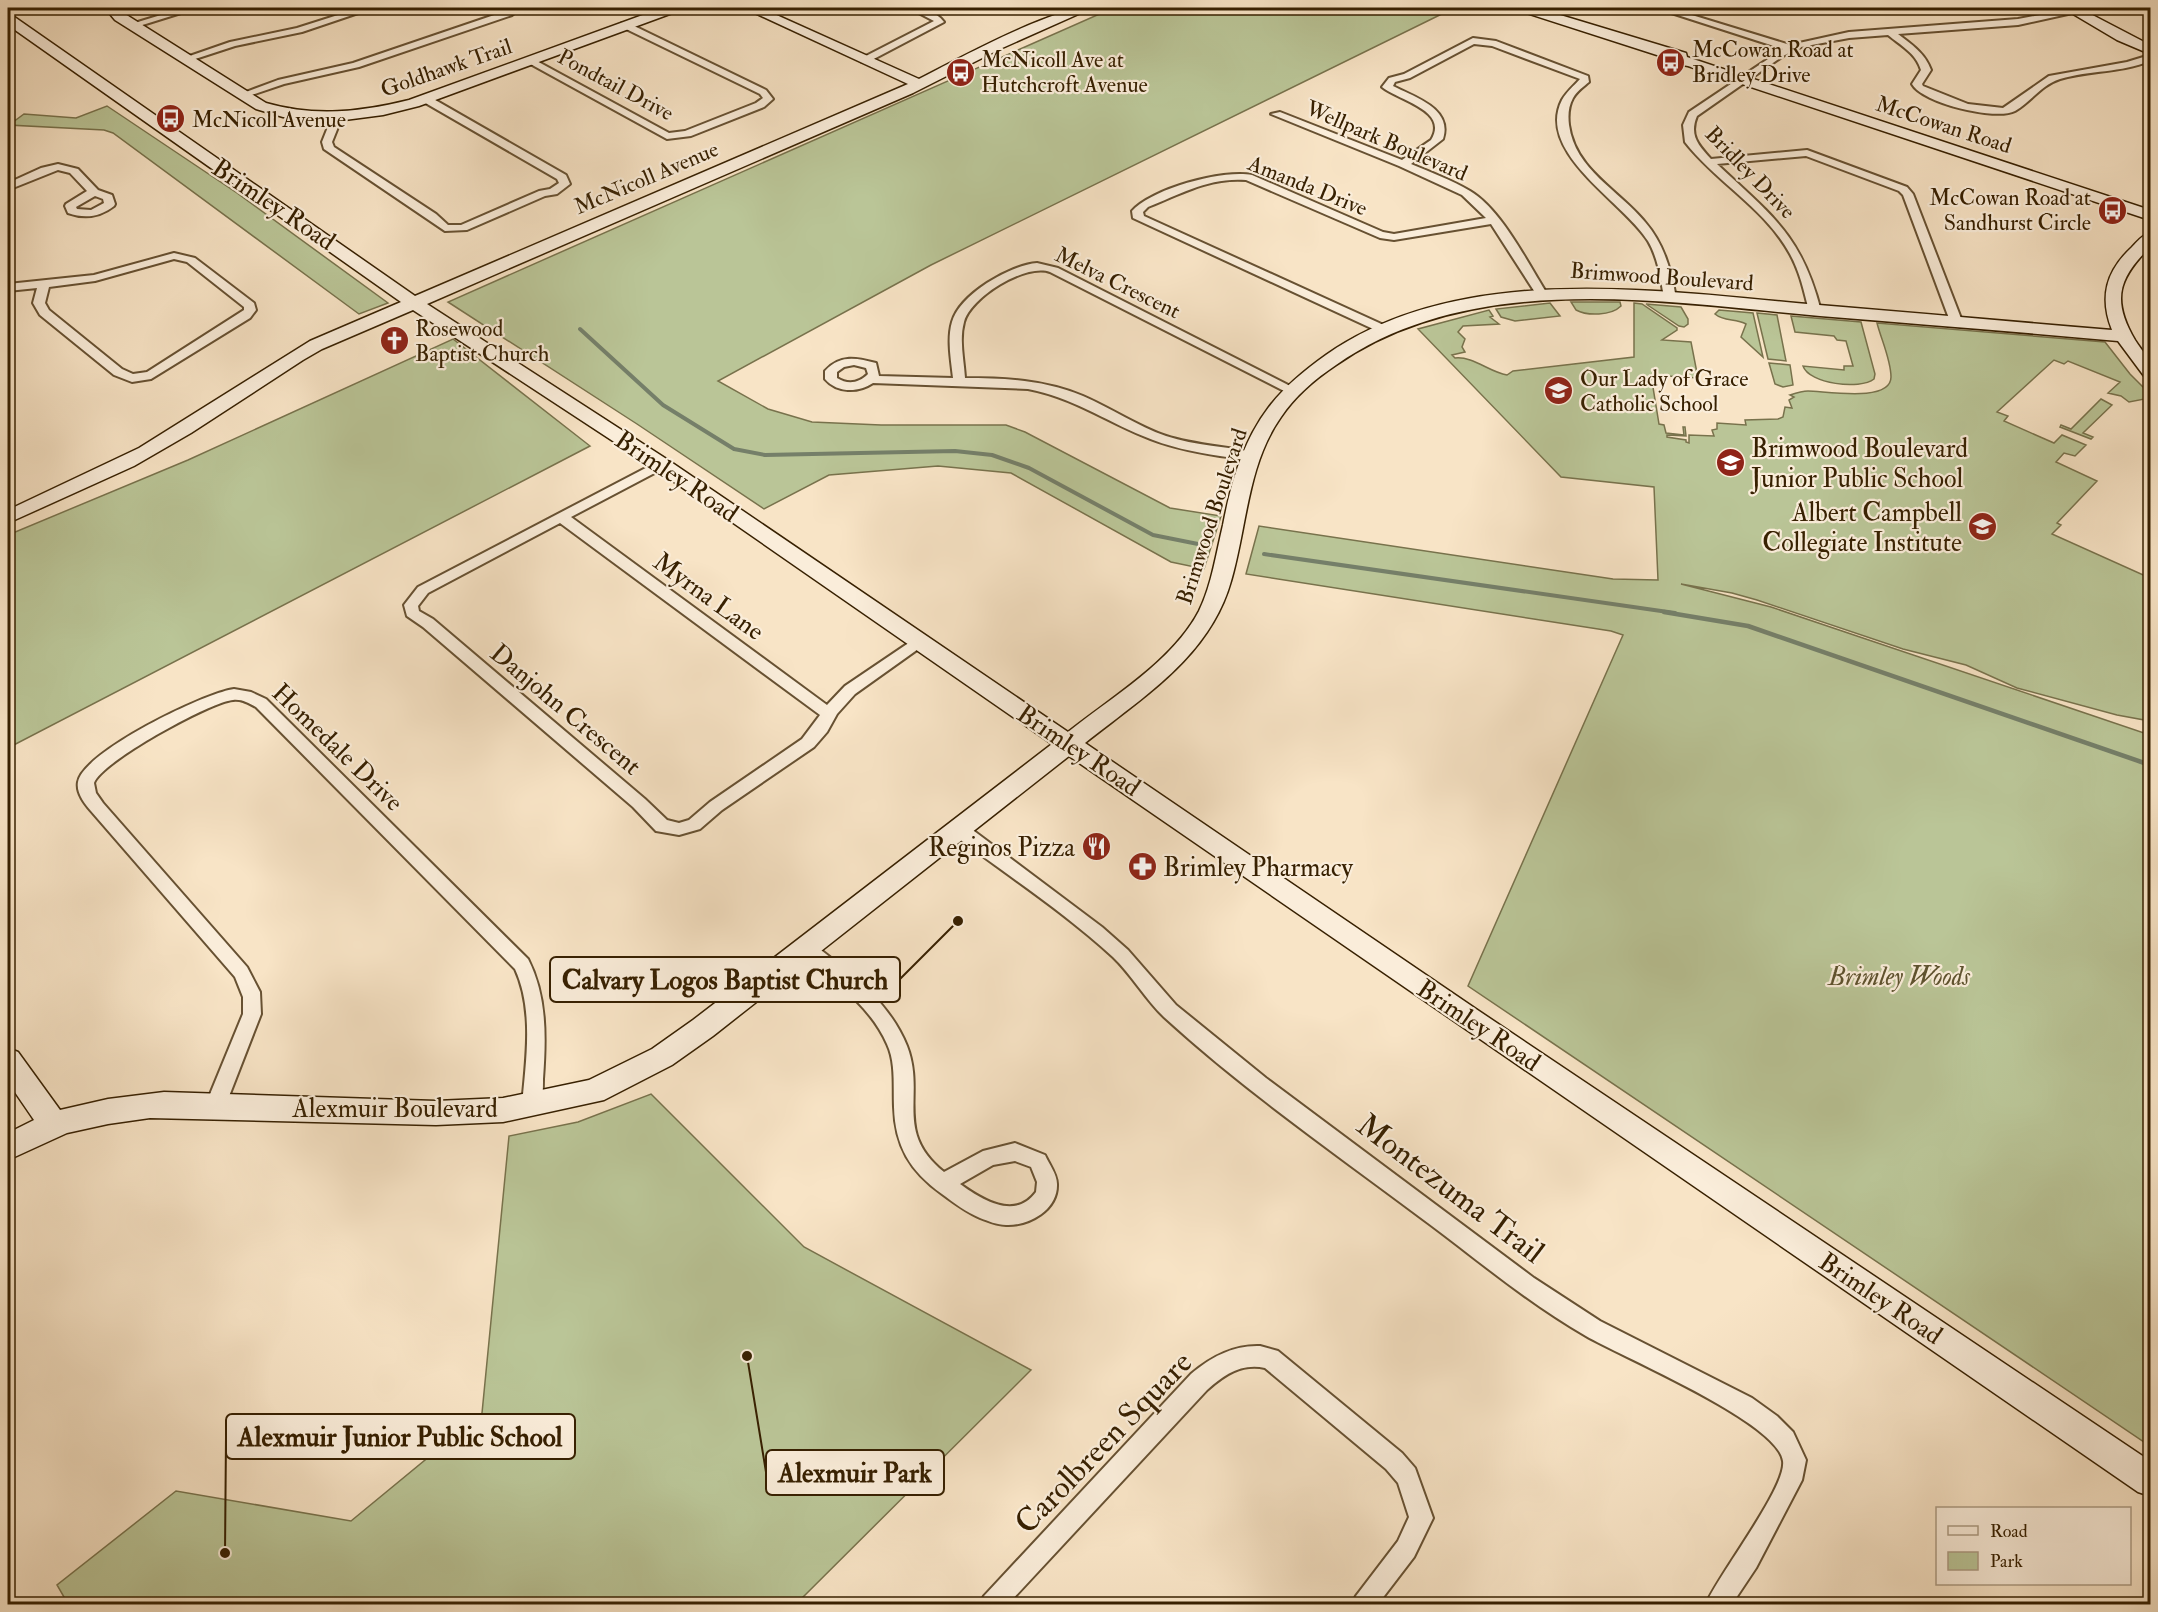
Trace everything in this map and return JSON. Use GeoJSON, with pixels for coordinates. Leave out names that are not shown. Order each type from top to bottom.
{"type":"FeatureCollection","features":[{"type":"Feature","properties":{"kind":"main road","name":"Goldhawk Trail"},"geometry":{"type":"LineString","coordinates":[[112,8],[116,14],[261,106],[288,114],[337,117],[383,111],[426,99],[673,8]]}},
{"type":"Feature","properties":{"kind":"main road"},"geometry":{"type":"LineString","coordinates":[[751,8],[919,84]]}},
{"type":"Feature","properties":{"kind":"main road","name":"McNicoll Avenue"},"geometry":{"type":"LineString","coordinates":[[8,517],[123,464],[164,442],[306,350],[919,84],[995,46],[1086,8]]}},
{"type":"Feature","properties":{"kind":"main road","name":"McCowan Road"},"geometry":{"type":"LineString","coordinates":[[1525,8],[1665,53],[1671,59],[1690,62],[2151,215]]}},
{"type":"Feature","properties":{"kind":"main road"},"geometry":{"type":"LineString","coordinates":[[2072,9],[2151,50]]}},
{"type":"Feature","properties":{"kind":"main road","name":"Brimley Road"},"geometry":{"type":"LineString","coordinates":[[8,19],[415,303],[661,464],[1476,1024],[2151,1480]]}},
{"type":"Feature","properties":{"kind":"main road"},"geometry":{"type":"LineString","coordinates":[[2151,238],[2117,275],[2114,298],[2115,311],[2128,346],[2151,372]]}},
{"type":"Feature","properties":{"kind":"main road","name":"Brimwood Boulevard"},"geometry":{"type":"LineString","coordinates":[[1070,743],[1161,672],[1186,646],[1203,621],[1215,598],[1252,456],[1266,423],[1292,390],[1344,350],[1384,330],[1443,310],[1542,295],[1625,294],[2124,336]]}},
{"type":"Feature","properties":{"kind":"main road","name":"Alexmuir Boulevard"},"geometry":{"type":"LineString","coordinates":[[8,1147],[54,1125],[135,1107],[216,1104],[436,1113],[503,1110],[594,1091],[662,1058],[1070,743]]}},
{"type":"Feature","properties":{"kind":"main road"},"geometry":{"type":"LineString","coordinates":[[8,1060],[54,1125]]}},
{"type":"Feature","properties":{"kind":"street"},"geometry":{"type":"LineString","coordinates":[[133,25],[192,8]]}},
{"type":"Feature","properties":{"kind":"street"},"geometry":{"type":"LineString","coordinates":[[186,59],[233,44],[299,30],[368,8]]}},
{"type":"Feature","properties":{"kind":"street"},"geometry":{"type":"LineString","coordinates":[[243,95],[281,82],[356,65],[512,12],[512,8]]}},
{"type":"Feature","properties":{"kind":"street"},"geometry":{"type":"LineString","coordinates":[[865,60],[939,22],[936,18],[912,8]]}},
{"type":"Feature","properties":{"kind":"street"},"geometry":{"type":"LineString","coordinates":[[1661,8],[1789,48],[1833,37],[2018,22],[2072,9]]}},
{"type":"Feature","properties":{"kind":"street","name":"Pondtail Drive"},"geometry":{"type":"LineString","coordinates":[[530,61],[667,136],[687,134],[760,105],[768,99],[763,92],[625,25]]}},
{"type":"Feature","properties":{"kind":"street"},"geometry":{"type":"LineString","coordinates":[[1890,32],[1918,55],[1925,66],[1926,70],[1917,84],[1919,88],[1973,107],[1996,112],[2010,109],[2049,79],[2079,72],[2117,68],[2151,58]]}},
{"type":"Feature","properties":{"kind":"street"},"geometry":{"type":"LineString","coordinates":[[1403,164],[1435,142],[1439,137],[1439,121],[1432,110],[1387,87],[1392,80],[1407,76],[1473,41],[1493,43],[1579,74],[1585,78],[1584,82],[1574,89],[1563,108],[1563,126],[1567,145],[1579,164],[1636,219],[1653,240],[1663,263],[1670,298]]}},
{"type":"Feature","properties":{"kind":"street","name":"Bridley Drive"},"geometry":{"type":"LineString","coordinates":[[1789,48],[1698,110],[1693,114],[1688,125],[1690,142],[1780,227],[1802,262],[1809,279],[1815,311]]}},
{"type":"Feature","properties":{"kind":"street"},"geometry":{"type":"LineString","coordinates":[[337,117],[327,142],[329,149],[432,216],[445,228],[463,228],[543,194],[553,192],[565,184],[562,177],[426,99]]}},
{"type":"Feature","properties":{"kind":"street","name":"Wellpark Boulevard"},"geometry":{"type":"LineString","coordinates":[[1276,114],[1403,164],[1477,201],[1494,220],[1542,295]]}},
{"type":"Feature","properties":{"kind":"street"},"geometry":{"type":"LineString","coordinates":[[1709,162],[1808,153],[1903,189],[1908,194],[1956,321]]}},
{"type":"Feature","properties":{"kind":"street"},"geometry":{"type":"LineString","coordinates":[[8,187],[45,170],[58,168],[74,171],[94,192]]}},
{"type":"Feature","properties":{"kind":"street","name":"Amanda Drive"},"geometry":{"type":"LineString","coordinates":[[1384,330],[1139,218],[1137,211],[1144,205],[1206,181],[1235,175],[1248,177],[1380,235],[1394,237],[1494,220]]}},
{"type":"Feature","properties":{"kind":"street"},"geometry":{"type":"LineString","coordinates":[[8,288],[95,278],[174,256],[191,260],[240,296],[250,306],[250,310],[246,315],[151,375],[132,378],[118,372],[44,312],[39,303],[44,284]]}},
{"type":"Feature","properties":{"kind":"street","name":"Melva Crescent"},"geometry":{"type":"LineString","coordinates":[[959,381],[957,322],[966,306],[1017,271],[1042,267],[1054,270],[1292,390]]}},
{"type":"Feature","properties":{"kind":"street"},"geometry":{"type":"LineString","coordinates":[[872,379],[904,383],[959,381],[1017,384],[1050,389],[1083,400],[1161,439],[1185,446],[1252,456]]}},
{"type":"Feature","properties":{"kind":"street","name":"Danjohn Crescent"},"geometry":{"type":"LineString","coordinates":[[661,464],[423,590],[413,599],[411,610],[415,616],[428,623],[639,803],[657,822],[670,828],[694,825],[716,806],[808,743],[850,690],[921,642]]}},
{"type":"Feature","properties":{"kind":"street","name":"Myrna Lane"},"geometry":{"type":"LineString","coordinates":[[561,517],[829,714]]}},
{"type":"Feature","properties":{"kind":"street","name":"Homedale Drive"},"geometry":{"type":"LineString","coordinates":[[216,1104],[252,1014],[253,1001],[250,988],[241,972],[98,807],[88,794],[86,782],[93,769],[122,749],[211,701],[230,695],[247,695],[261,703],[522,964],[533,987],[532,1105]]}},
{"type":"Feature","properties":{"kind":"street","name":"Montezuma Trail"},"geometry":{"type":"LineString","coordinates":[[960,830],[1096,932],[1122,956],[1169,1011],[1259,1084],[1527,1285],[1592,1328],[1744,1406],[1770,1424],[1785,1440],[1795,1460],[1791,1480],[1748,1560],[1718,1605]]}},
{"type":"Feature","properties":{"kind":"street"},"geometry":{"type":"LineString","coordinates":[[806,948],[868,1002],[898,1045],[903,1067],[904,1132],[913,1156],[925,1170],[973,1204],[1001,1216],[1019,1216],[1034,1210],[1043,1197],[1047,1182],[1038,1161],[1015,1152],[990,1157],[942,1182]]}},
{"type":"Feature","properties":{"kind":"street","name":"Carolbreen Square"},"geometry":{"type":"LineString","coordinates":[[992,1605],[1198,1382],[1233,1359],[1254,1354],[1270,1359],[1394,1461],[1407,1476],[1421,1518],[1406,1549],[1364,1605]]}},
{"type":"Feature","properties":{"kind":"green space"},"geometry":{"type":"Polygon","coordinates":[[[1113,8],[1454,8],[931,265],[718,381],[768,409],[812,422],[881,425],[1006,425],[1025,432],[1170,508],[1221,516],[1204,569],[1171,562],[1011,473],[938,466],[829,475],[764,509],[448,302],[1113,8]]]}},
{"type":"Feature","properties":{"kind":"green space"},"geometry":{"type":"Polygon","coordinates":[[[107,106],[237,193],[388,303],[359,314],[113,133],[104,130],[9,125],[24,114],[76,118],[107,106]]]}},
{"type":"Feature","properties":{"kind":"green space"},"geometry":{"type":"Polygon","coordinates":[[[1571,302],[1620,302],[1621,306],[1611,312],[1592,314],[1576,310],[1571,302]]]}},
{"type":"Feature","properties":{"kind":"green space"},"geometry":{"type":"Polygon","coordinates":[[[1550,303],[1560,316],[1515,321],[1501,317],[1496,309],[1550,303]]]}},
{"type":"Feature","properties":{"kind":"green space","name":"Brimley Woods"},"geometry":{"type":"Polygon","coordinates":[[[1634,303],[1642,304],[1677,328],[1662,340],[1691,342],[1698,378],[1651,375],[1659,424],[1664,425],[1666,433],[1684,435],[1683,427],[1685,427],[1686,436],[1667,435],[1667,437],[1686,440],[1689,443],[1689,435],[1714,436],[1712,430],[1717,429],[1717,423],[1746,425],[1745,420],[1783,417],[1785,407],[1792,408],[1789,400],[1794,397],[1790,395],[1808,391],[1869,393],[1888,385],[1891,370],[1877,323],[2105,342],[2130,374],[2150,394],[2150,398],[2129,402],[2121,396],[2108,393],[2120,382],[2068,361],[2064,364],[2054,360],[1997,412],[2008,416],[2004,421],[2054,443],[2062,435],[2086,445],[2075,456],[2064,453],[2056,462],[2097,481],[2057,523],[2061,525],[2052,534],[2150,578],[2150,721],[2117,715],[2017,688],[1966,665],[1903,649],[1757,600],[1681,584],[1771,607],[2150,735],[2150,1446],[1468,986],[1623,635],[1611,631],[1246,574],[1259,526],[1613,579],[1658,580],[1654,487],[1561,477],[1418,329],[1489,310],[1493,316],[1490,317],[1499,324],[1463,326],[1458,332],[1465,339],[1462,347],[1465,352],[1452,355],[1507,375],[1513,371],[1634,357],[1634,303]]]}},
{"type":"Feature","properties":{"kind":"green space"},"geometry":{"type":"Polygon","coordinates":[[[1646,304],[1681,307],[1688,319],[1688,324],[1684,327],[1679,326],[1646,304]]]}},
{"type":"Feature","properties":{"kind":"green space"},"geometry":{"type":"Polygon","coordinates":[[[1719,310],[1753,313],[1763,357],[1741,337],[1746,324],[1715,314],[1719,310]]]}},
{"type":"Feature","properties":{"kind":"green space"},"geometry":{"type":"Polygon","coordinates":[[[1757,313],[1777,315],[1786,361],[1768,359],[1757,313]]]}},
{"type":"Feature","properties":{"kind":"green space"},"geometry":{"type":"Polygon","coordinates":[[[1791,316],[1861,322],[1875,374],[1874,379],[1858,384],[1835,383],[1824,381],[1807,372],[1803,366],[1844,370],[1844,366],[1853,366],[1846,341],[1837,340],[1834,336],[1795,332],[1791,316]]]}},
{"type":"Feature","properties":{"kind":"green space"},"geometry":{"type":"Polygon","coordinates":[[[453,339],[590,446],[8,748],[8,535],[188,460],[453,339]]]}},
{"type":"Feature","properties":{"kind":"green space"},"geometry":{"type":"Polygon","coordinates":[[[1769,363],[1790,365],[1793,385],[1783,387],[1775,384],[1769,363]]]}},
{"type":"Feature","properties":{"kind":"green space"},"geometry":{"type":"Polygon","coordinates":[[[2101,399],[2112,405],[2083,433],[2093,437],[2091,439],[2060,427],[2061,425],[2071,429],[2101,399]]]}},
{"type":"Feature","properties":{"kind":"green space"},"geometry":{"type":"Polygon","coordinates":[[[651,1094],[804,1247],[1031,1370],[796,1604],[68,1604],[57,1585],[176,1491],[351,1521],[482,1413],[509,1136],[578,1122],[651,1094]]]}},
{"type":"Feature","properties":{"kind":"waterway"},"geometry":{"type":"LineString","coordinates":[[580,329],[663,405],[734,449],[765,455],[955,451],[992,455],[1029,468],[1153,535],[1198,544]]}},
{"type":"Feature","properties":{"kind":"waterway"},"geometry":{"type":"LineString","coordinates":[[1264,554],[1675,613]]}},
{"type":"Feature","properties":{"kind":"waterway"},"geometry":{"type":"LineString","coordinates":[[1664,612],[1748,626],[2150,765]]}},
{"type":"Feature","properties":{"kind":"place","name":"McCowan Road at Bridley Drive"},"geometry":{"type":"Point","coordinates":[1671,62]}},
{"type":"Feature","properties":{"kind":"place","name":"McNicoll Ave at Hutchcroft Avenue"},"geometry":{"type":"Point","coordinates":[960,72]}},
{"type":"Feature","properties":{"kind":"place","name":"McNicoll Avenue"},"geometry":{"type":"Point","coordinates":[171,119]}},
{"type":"Feature","properties":{"kind":"place","name":"McCowan Road at Sandhurst Circle"},"geometry":{"type":"Point","coordinates":[2112,210]}},
{"type":"Feature","properties":{"kind":"place","name":"Rosewood Baptist Church"},"geometry":{"type":"Point","coordinates":[394,341]}},
{"type":"Feature","properties":{"kind":"place","name":"Our Lady of Grace Catholic School"},"geometry":{"type":"Point","coordinates":[1559,391]}},
{"type":"Feature","properties":{"kind":"place","name":"Brimwood Boulevard Junior Public School"},"geometry":{"type":"Point","coordinates":[1730,463]}},
{"type":"Feature","properties":{"kind":"place","name":"Albert Campbell Collegiate Institute"},"geometry":{"type":"Point","coordinates":[1983,527]}},
{"type":"Feature","properties":{"kind":"place","name":"Reginos Pizza"},"geometry":{"type":"Point","coordinates":[1096,847]}},
{"type":"Feature","properties":{"kind":"place","name":"Brimley Pharmacy"},"geometry":{"type":"Point","coordinates":[1142,867]}},
{"type":"Feature","properties":{"kind":"place","name":"Calvary Logos Baptist Church"},"geometry":{"type":"Point","coordinates":[958,921]}},
{"type":"Feature","properties":{"kind":"place","name":"Alexmuir Park"},"geometry":{"type":"Point","coordinates":[747,1356]}},
{"type":"Feature","properties":{"kind":"place","name":"Alexmuir Junior Public School"},"geometry":{"type":"Point","coordinates":[225,1553]}}]}
